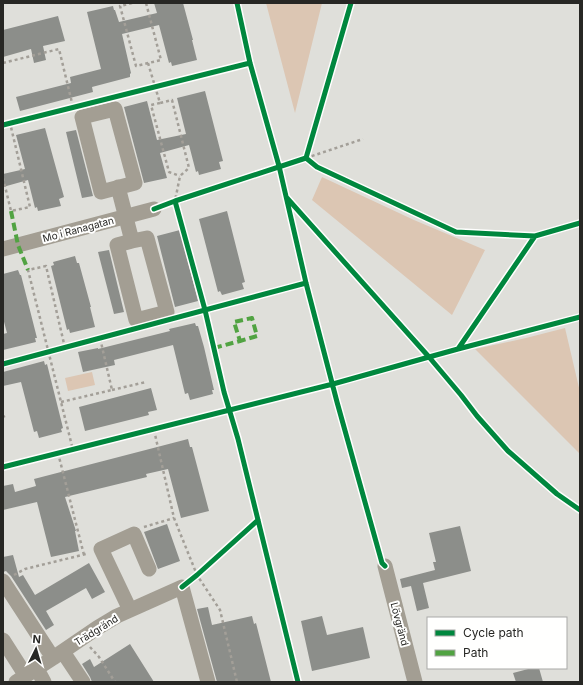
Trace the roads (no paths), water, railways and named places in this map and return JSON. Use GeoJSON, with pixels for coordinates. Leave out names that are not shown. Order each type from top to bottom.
{"type":"FeatureCollection","features":[{"type":"Feature","properties":{"kind":"street"},"geometry":{"type":"LineString","coordinates":[[115,109],[135,183],[118,187],[101,192],[82,117],[115,109]]}},
{"type":"Feature","properties":{"kind":"street"},"geometry":{"type":"LineString","coordinates":[[118,187],[132,241]]}},
{"type":"Feature","properties":{"kind":"street","name":"Mo i Ranagatan"},"geometry":{"type":"LineString","coordinates":[[3,249],[154,209]]}},
{"type":"Feature","properties":{"kind":"street"},"geometry":{"type":"LineString","coordinates":[[147,238],[167,312],[136,320],[117,245],[132,241],[147,238]]}},
{"type":"Feature","properties":{"kind":"street"},"geometry":{"type":"LineString","coordinates":[[130,610],[102,549],[134,534],[149,569]]}},
{"type":"Feature","properties":{"kind":"street","name":"Lövgränd"},"geometry":{"type":"LineString","coordinates":[[385,566],[415,682]]}},
{"type":"Feature","properties":{"kind":"street"},"geometry":{"type":"LineString","coordinates":[[6,580],[58,655],[83,682]]}},
{"type":"Feature","properties":{"kind":"street","name":"Trädgränd"},"geometry":{"type":"LineString","coordinates":[[31,677],[58,655],[117,616],[182,587],[208,682]]}},
{"type":"Feature","properties":{"kind":"street"},"geometry":{"type":"LineString","coordinates":[[3,640],[31,677]]}}]}
